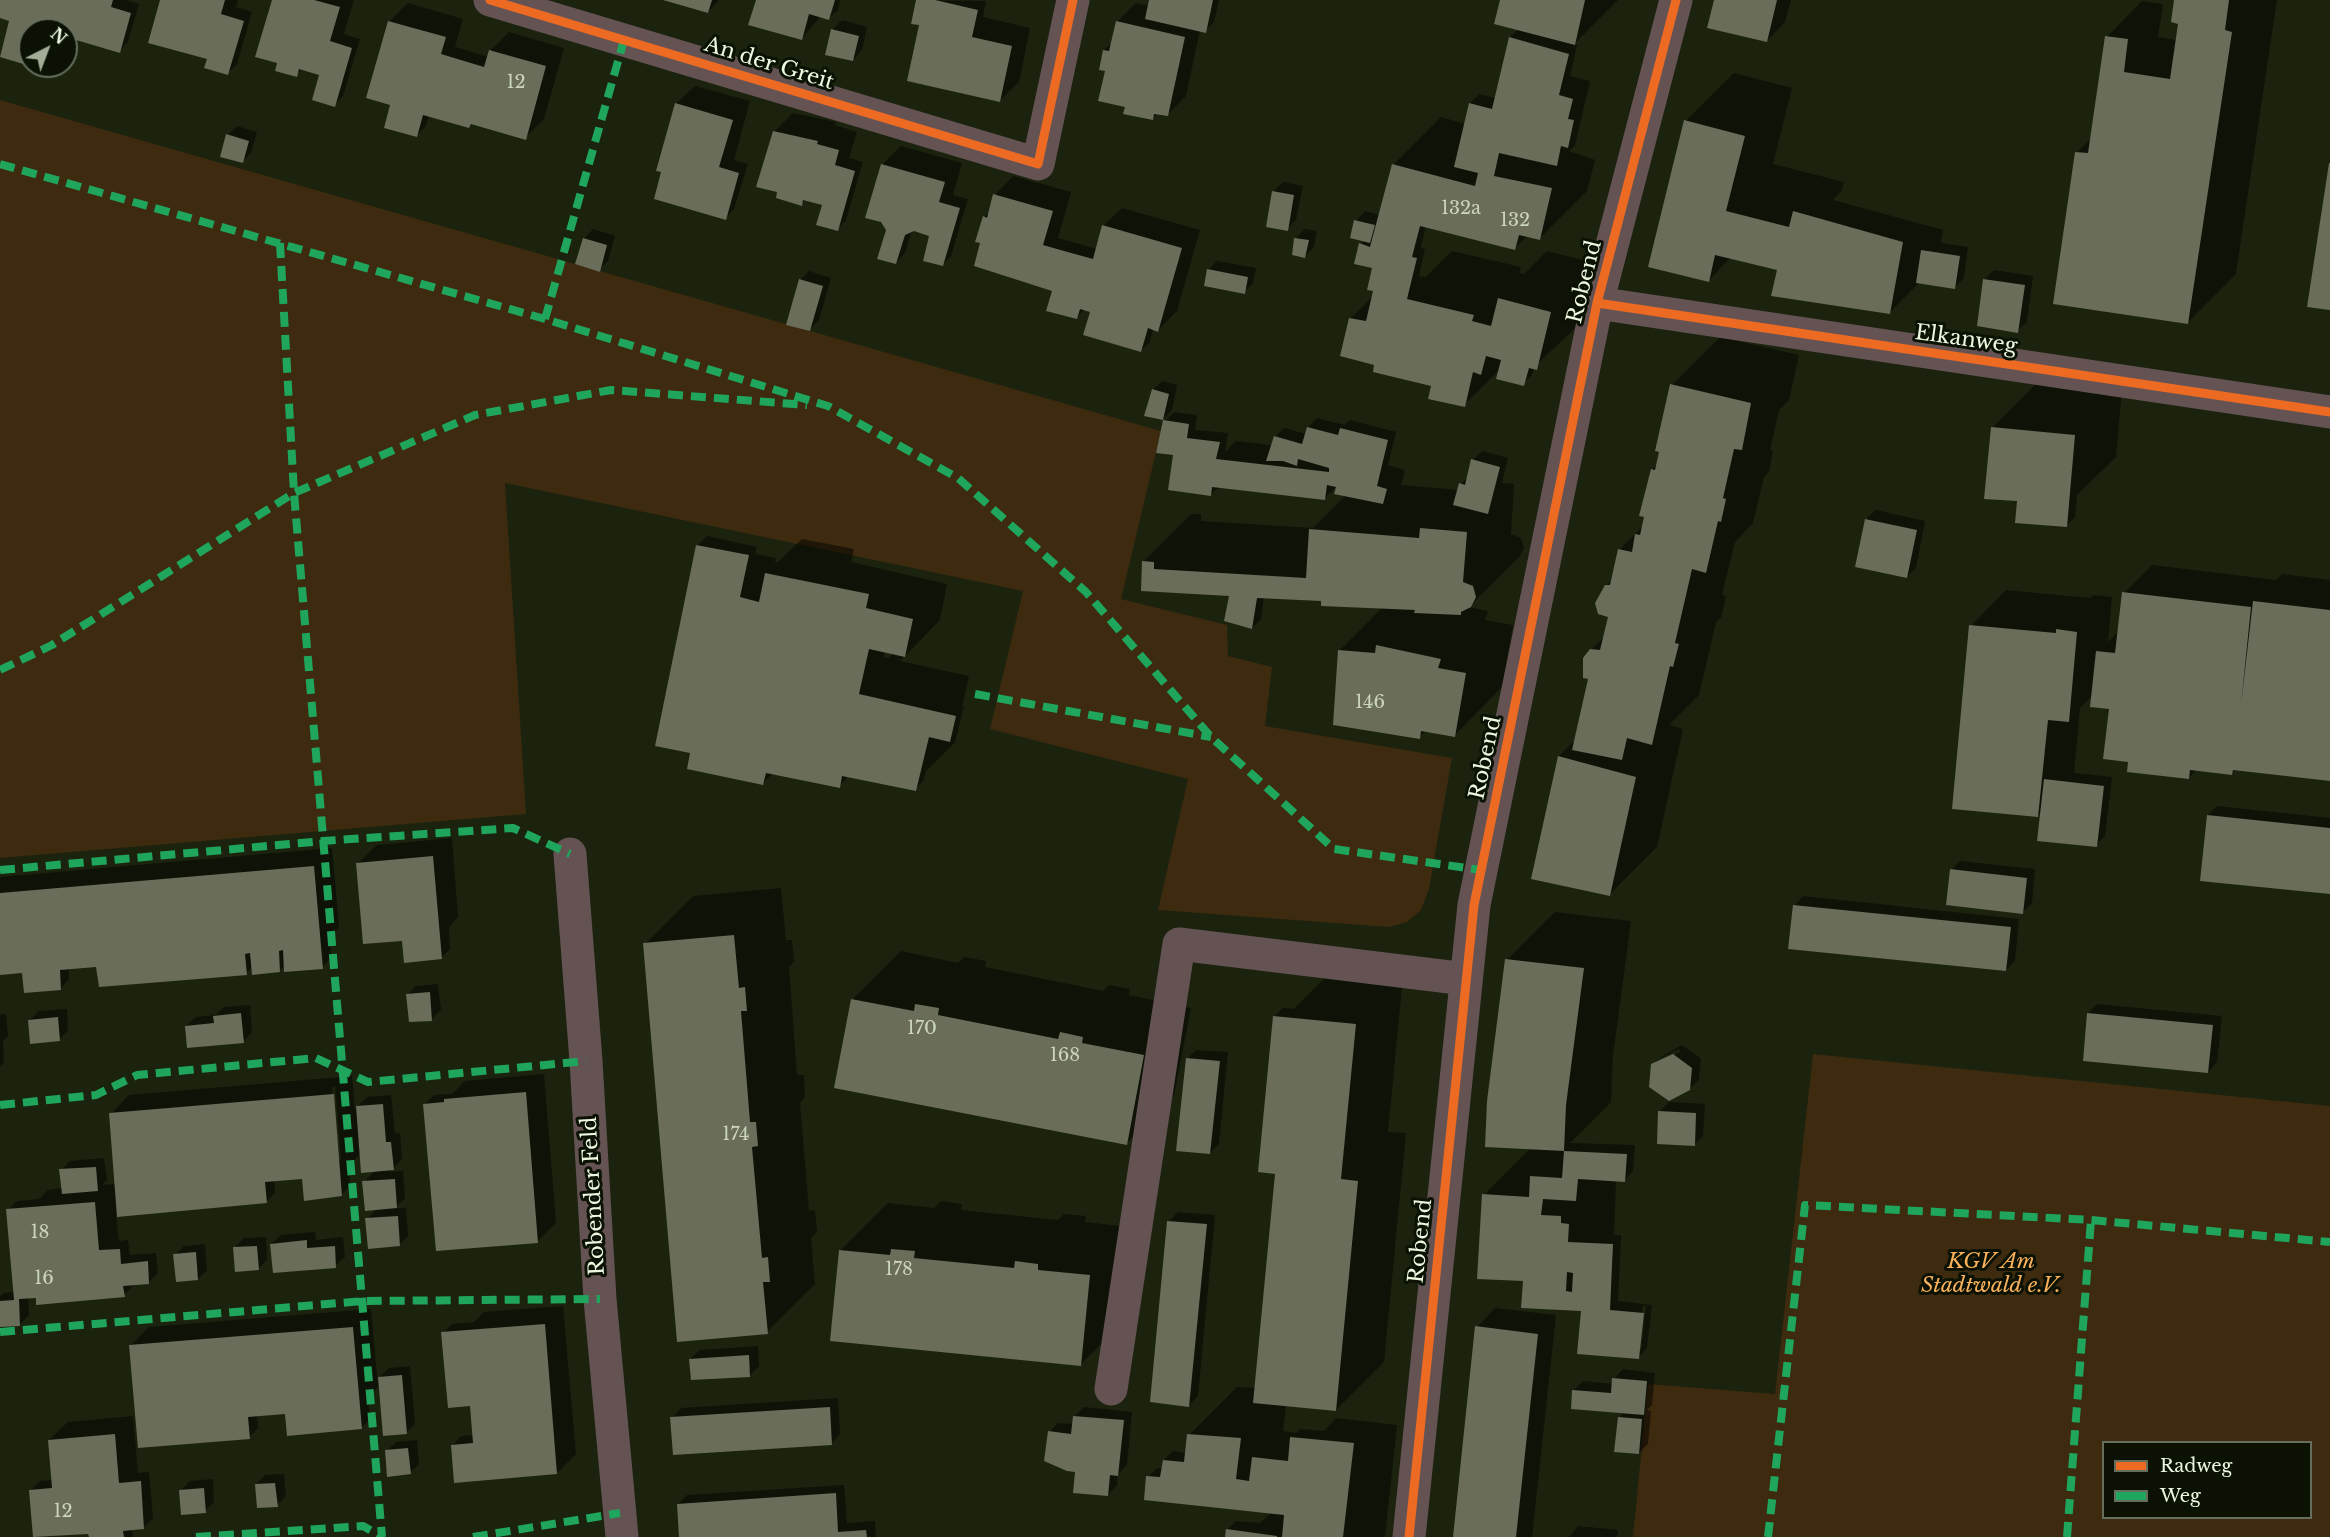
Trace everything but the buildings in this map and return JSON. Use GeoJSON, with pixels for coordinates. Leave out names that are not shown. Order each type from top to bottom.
{"type":"FeatureCollection","features":[{"type":"Feature","properties":{"kind":"street","name":"An der Greit"},"geometry":{"type":"LineString","coordinates":[[490,0],[1038,164],[1073,0]]}},
{"type":"Feature","properties":{"kind":"street","name":"Robend"},"geometry":{"type":"LineString","coordinates":[[1409,1537],[1466,979],[1481,870],[1597,303],[1676,0]]}},
{"type":"Feature","properties":{"kind":"street","name":"Elkanweg"},"geometry":{"type":"LineString","coordinates":[[1597,303],[2330,412]]}},
{"type":"Feature","properties":{"kind":"street","name":"Robender Feld"},"geometry":{"type":"LineString","coordinates":[[570,854],[586,1061],[600,1299],[622,1537]]}},
{"type":"Feature","properties":{"kind":"street"},"geometry":{"type":"LineString","coordinates":[[1111,1389],[1179,945],[1466,979]]}},
{"type":"Feature","properties":{"kind":"green space"},"geometry":{"type":"Polygon","coordinates":[[[0,100],[1161,431],[1121,599],[1227,625],[1228,656],[1272,667],[1265,726],[1452,758],[1429,889],[1421,910],[1407,922],[1389,927],[1158,910],[1188,779],[990,729],[1023,591],[505,483],[526,814],[0,858],[0,100]]]}},
{"type":"Feature","properties":{"kind":"green space","name":"KGV Am Stadtwald e.V."},"geometry":{"type":"Polygon","coordinates":[[[1813,1054],[2330,1106],[2330,1537],[1633,1537],[1648,1384],[1775,1394],[1813,1054]]]}},
{"type":"Feature","properties":{"kind":"marked path"},"geometry":{"type":"LineString","coordinates":[[545,319],[624,40]]}},
{"type":"Feature","properties":{"kind":"marked path"},"geometry":{"type":"LineString","coordinates":[[0,164],[545,319],[828,406],[958,478],[1086,592],[1211,737],[1334,849],[1481,870]]}},
{"type":"Feature","properties":{"kind":"marked path"},"geometry":{"type":"LineString","coordinates":[[280,243],[294,493],[382,1537]]}},
{"type":"Feature","properties":{"kind":"marked path"},"geometry":{"type":"LineString","coordinates":[[0,670],[52,645],[294,493],[475,415],[611,390],[807,405]]}},
{"type":"Feature","properties":{"kind":"marked path"},"geometry":{"type":"LineString","coordinates":[[975,694],[1211,737]]}},
{"type":"Feature","properties":{"kind":"marked path"},"geometry":{"type":"LineString","coordinates":[[0,870],[323,841],[513,828],[570,854]]}},
{"type":"Feature","properties":{"kind":"marked path"},"geometry":{"type":"LineString","coordinates":[[0,1105],[96,1095],[137,1075],[316,1058],[368,1082],[586,1061]]}},
{"type":"Feature","properties":{"kind":"marked path"},"geometry":{"type":"LineString","coordinates":[[1768,1537],[1805,1205],[2091,1220],[2330,1242]]}},
{"type":"Feature","properties":{"kind":"marked path"},"geometry":{"type":"LineString","coordinates":[[2067,1537],[2091,1220]]}},
{"type":"Feature","properties":{"kind":"marked path"},"geometry":{"type":"LineString","coordinates":[[0,1332],[363,1301],[600,1299]]}},
{"type":"Feature","properties":{"kind":"marked path"},"geometry":{"type":"LineString","coordinates":[[473,1537],[620,1513]]}},
{"type":"Feature","properties":{"kind":"marked path"},"geometry":{"type":"LineString","coordinates":[[196,1537],[363,1526],[382,1537]]}},
{"type":"Feature","properties":{"kind":"cycle path"},"geometry":{"type":"LineString","coordinates":[[490,0],[1038,164],[1073,0]]}},
{"type":"Feature","properties":{"kind":"cycle path"},"geometry":{"type":"LineString","coordinates":[[1409,1537],[1474,905],[1597,303],[1676,0]]}},
{"type":"Feature","properties":{"kind":"cycle path"},"geometry":{"type":"LineString","coordinates":[[1597,303],[2330,412]]}}]}
